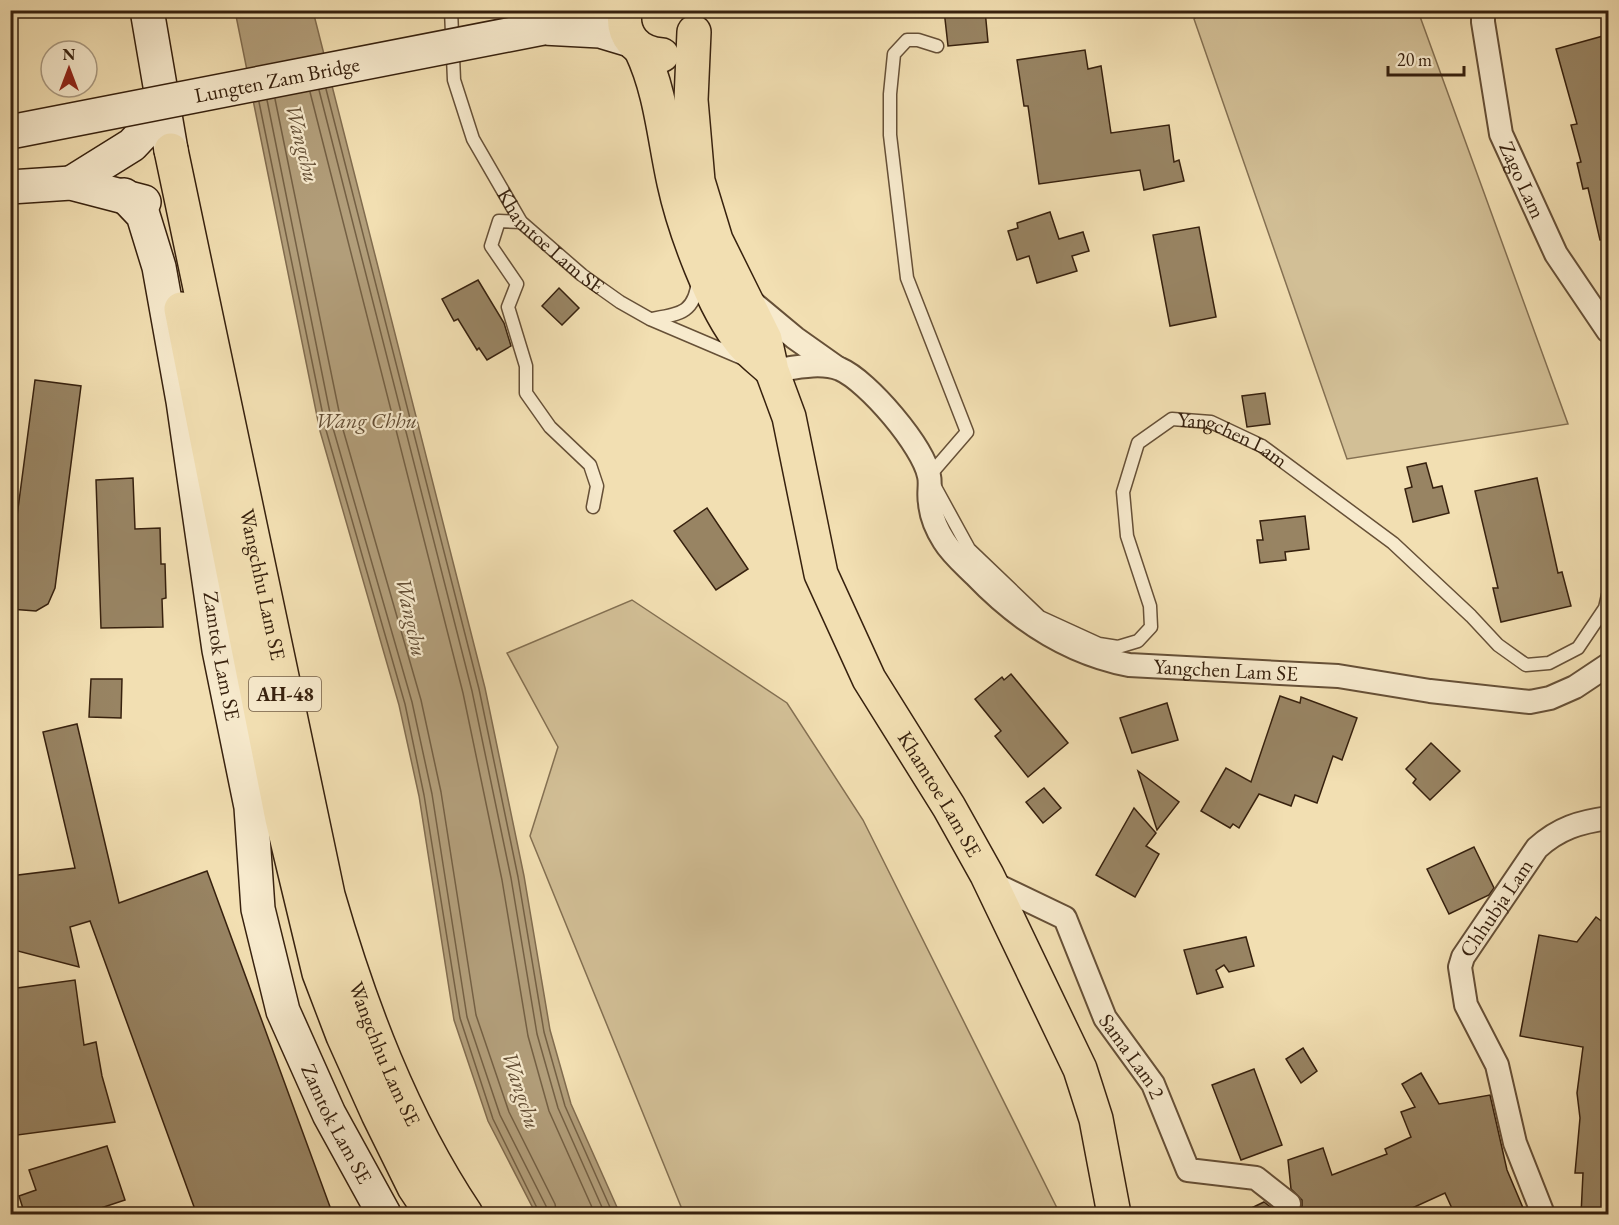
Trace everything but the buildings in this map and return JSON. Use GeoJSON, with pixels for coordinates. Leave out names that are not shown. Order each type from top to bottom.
{"type":"FeatureCollection","features":[{"type":"Feature","properties":{"kind":"main road"},"geometry":{"type":"LineString","coordinates":[[147,10],[171,150]]}},
{"type":"Feature","properties":{"kind":"main road"},"geometry":{"type":"LineString","coordinates":[[543,28],[598,10]]}},
{"type":"Feature","properties":{"kind":"main road"},"geometry":{"type":"LineString","coordinates":[[543,28],[632,33],[651,54],[672,53],[689,41],[694,21]]}},
{"type":"Feature","properties":{"kind":"main road","name":"Khamtoe Lam SE"},"geometry":{"type":"LineString","coordinates":[[694,21],[691,100],[698,182],[717,240],[765,339],[772,371],[794,437],[821,574],[869,678],[950,807],[990,882],[1080,1069],[1096,1119],[1114,1215]]}},
{"type":"Feature","properties":{"kind":"main road","name":"Lungten Zam Bridge"},"geometry":{"type":"LineString","coordinates":[[10,132],[543,28]]}},
{"type":"Feature","properties":{"kind":"main road","name":"Khamtoe Lam SE"},"geometry":{"type":"LineString","coordinates":[[632,33],[657,88],[674,185],[700,260],[728,323],[743,344],[772,371]]}},
{"type":"Feature","properties":{"kind":"main road"},"geometry":{"type":"LineString","coordinates":[[71,183],[132,145],[165,110]]}},
{"type":"Feature","properties":{"kind":"main road","name":"Wangchhu Lam SE"},"geometry":{"type":"LineString","coordinates":[[171,150],[165,228],[282,819],[319,973],[378,1114],[414,1187],[432,1215]]}},
{"type":"Feature","properties":{"kind":"main road","name":"Wangchhu Lam SE"},"geometry":{"type":"LineString","coordinates":[[171,150],[332,906],[348,963],[403,1101],[466,1215]]}},
{"type":"Feature","properties":{"kind":"main road"},"geometry":{"type":"LineString","coordinates":[[10,187],[71,183],[124,195]]}},
{"type":"Feature","properties":{"kind":"main road","name":"Wangchhu Lam SE"},"geometry":{"type":"LineString","coordinates":[[124,195],[150,205],[165,228]]}},
{"type":"Feature","properties":{"kind":"main road","name":"Zamtok Lam SE"},"geometry":{"type":"LineString","coordinates":[[124,195],[144,215],[159,267],[183,401],[219,650],[251,807],[258,909],[282,1011],[329,1114],[384,1215]]}},
{"type":"Feature","properties":{"kind":"street","name":"Zago Lam"},"geometry":{"type":"LineString","coordinates":[[1483,10],[1501,134],[1556,254],[1608,331]]}},
{"type":"Feature","properties":{"kind":"street","name":"Yangchen Lam"},"geometry":{"type":"LineString","coordinates":[[745,296],[786,332],[840,369],[885,405],[919,451],[929,476]]}},
{"type":"Feature","properties":{"kind":"street"},"geometry":{"type":"LineString","coordinates":[[772,371],[816,366],[840,369]]}},
{"type":"Feature","properties":{"kind":"street","name":"Yangchen Lam SE"},"geometry":{"type":"LineString","coordinates":[[929,476],[930,502],[934,520],[945,542],[961,561],[1007,608],[1034,628],[1099,659],[1129,665],[1276,670],[1338,676],[1430,691],[1530,702],[1550,698],[1575,687],[1608,666]]}},
{"type":"Feature","properties":{"kind":"street","name":"Chhubja Lam"},"geometry":{"type":"LineString","coordinates":[[1544,1215],[1515,1143],[1497,1065],[1466,1005],[1460,968],[1463,957],[1537,848],[1548,838],[1575,823],[1608,818]]}},
{"type":"Feature","properties":{"kind":"street","name":"Sama Lam 2"},"geometry":{"type":"LineString","coordinates":[[990,882],[1065,918],[1105,1018],[1154,1084],[1188,1170],[1256,1178],[1289,1204]]}},
{"type":"Feature","properties":{"kind":"lane","name":"Khamtoe Lam SE"},"geometry":{"type":"LineString","coordinates":[[451,10],[454,80],[473,138],[521,222],[582,275],[620,302],[650,319],[772,371]]}},
{"type":"Feature","properties":{"kind":"lane"},"geometry":{"type":"LineString","coordinates":[[929,476],[968,432],[907,278],[890,135],[890,94],[894,54],[907,40],[918,40],[937,46]]}},
{"type":"Feature","properties":{"kind":"lane"},"geometry":{"type":"LineString","coordinates":[[521,222],[499,221],[491,246],[517,284],[508,307],[526,366],[526,393],[550,427],[590,465],[597,486],[593,507]]}},
{"type":"Feature","properties":{"kind":"lane"},"geometry":{"type":"LineString","coordinates":[[650,319],[687,310],[694,302],[700,260]]}},
{"type":"Feature","properties":{"kind":"lane","name":"Yangchen Lam"},"geometry":{"type":"LineString","coordinates":[[929,476],[969,549],[1040,617],[1099,644],[1118,646],[1138,641],[1151,627],[1150,606],[1127,536],[1123,492],[1138,443],[1172,419],[1210,422],[1262,446],[1393,543],[1471,616],[1498,645],[1526,665],[1549,663],[1578,648],[1605,608],[1608,595]]}},
{"type":"Feature","properties":{"kind":"shaded area"},"geometry":{"type":"Polygon","coordinates":[[[1204,10],[1418,11],[1568,424],[1347,459],[1194,19],[1204,10]]]}},
{"type":"Feature","properties":{"kind":"shaded area"},"geometry":{"type":"Polygon","coordinates":[[[632,600],[787,703],[863,820],[1060,1214],[684,1214],[530,836],[558,747],[507,653],[632,600]]]}},
{"type":"Feature","properties":{"kind":"water","name":"Wang Chhu"},"geometry":{"type":"Polygon","coordinates":[[[235,11],[313,11],[485,688],[524,876],[550,1030],[571,1104],[620,1214],[536,1214],[488,1121],[454,1020],[419,796],[399,705],[320,431],[235,11]]]}},
{"type":"Feature","properties":{"kind":"water label","name":"Wangchu"},"geometry":{"type":"Point","coordinates":[303,143]}},
{"type":"Feature","properties":{"kind":"water label","name":"Wangchu"},"geometry":{"type":"Point","coordinates":[412,617]}},
{"type":"Feature","properties":{"kind":"water label","name":"Wangchu"},"geometry":{"type":"Point","coordinates":[522,1090]}}]}
